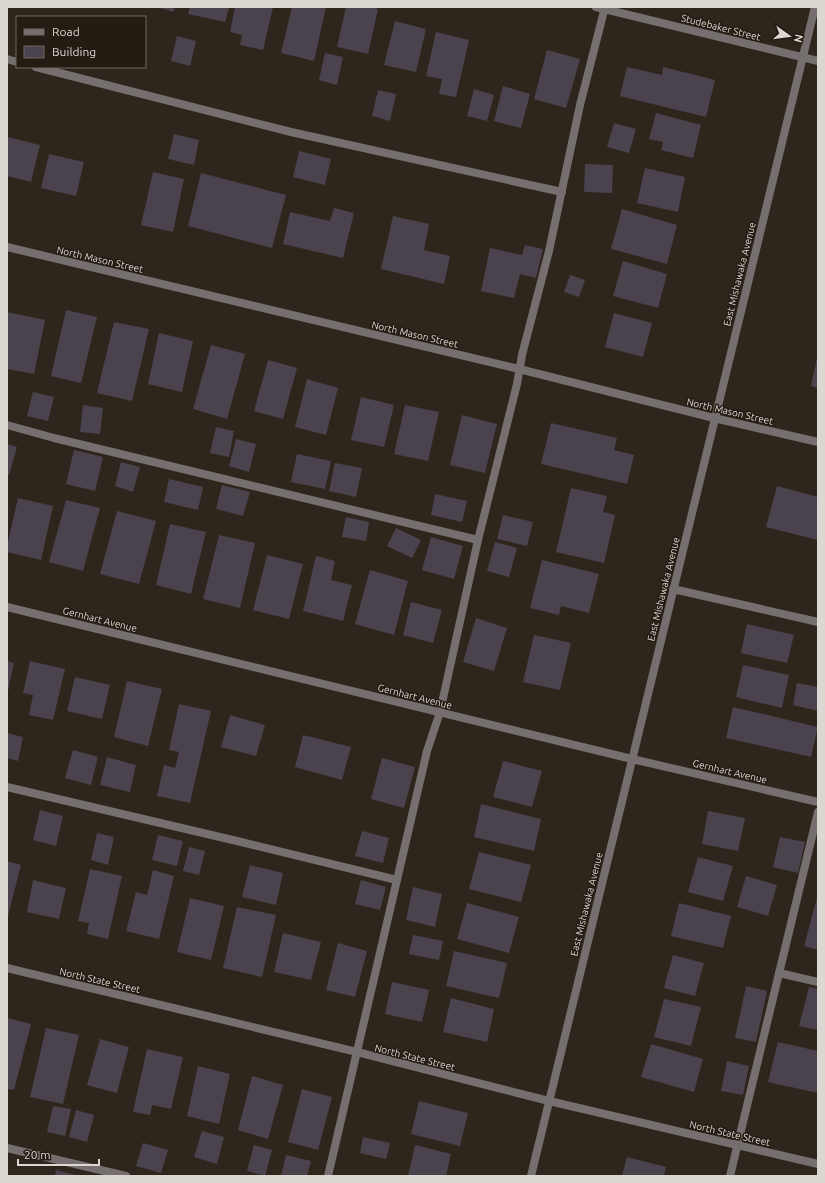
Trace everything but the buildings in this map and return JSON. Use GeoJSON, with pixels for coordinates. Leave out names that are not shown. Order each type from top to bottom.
{"type":"FeatureCollection","features":[{"type":"Feature","properties":{"kind":"street","name":"East Mishawaka Avenue"},"geometry":{"type":"LineString","coordinates":[[530,1176],[815,7]]}},
{"type":"Feature","properties":{"kind":"street","name":"Studebaker Street"},"geometry":{"type":"LineString","coordinates":[[602,8],[818,61]]}},
{"type":"Feature","properties":{"kind":"street"},"geometry":{"type":"LineString","coordinates":[[328,1176],[427,751],[440,712],[478,540],[549,251],[602,8]]}},
{"type":"Feature","properties":{"kind":"street"},"geometry":{"type":"LineString","coordinates":[[40,68],[291,132],[562,192]]}},
{"type":"Feature","properties":{"kind":"street","name":"North Mason Street"},"geometry":{"type":"LineString","coordinates":[[7,247],[818,442]]}},
{"type":"Feature","properties":{"kind":"street"},"geometry":{"type":"LineString","coordinates":[[7,425],[54,438],[478,540]]}},
{"type":"Feature","properties":{"kind":"street"},"geometry":{"type":"LineString","coordinates":[[673,588],[818,622]]}},
{"type":"Feature","properties":{"kind":"street","name":"Gernhart Avenue"},"geometry":{"type":"LineString","coordinates":[[7,607],[632,759],[818,802]]}},
{"type":"Feature","properties":{"kind":"street"},"geometry":{"type":"LineString","coordinates":[[7,787],[244,842],[397,880]]}},
{"type":"Feature","properties":{"kind":"street"},"geometry":{"type":"LineString","coordinates":[[730,1176],[818,812]]}},
{"type":"Feature","properties":{"kind":"street","name":"North State Street"},"geometry":{"type":"LineString","coordinates":[[7,968],[357,1052],[549,1101],[818,1164]]}},
{"type":"Feature","properties":{"kind":"street"},"geometry":{"type":"LineString","coordinates":[[779,973],[818,982]]}},
{"type":"Feature","properties":{"kind":"street"},"geometry":{"type":"LineString","coordinates":[[7,1148],[126,1176]]}}]}
